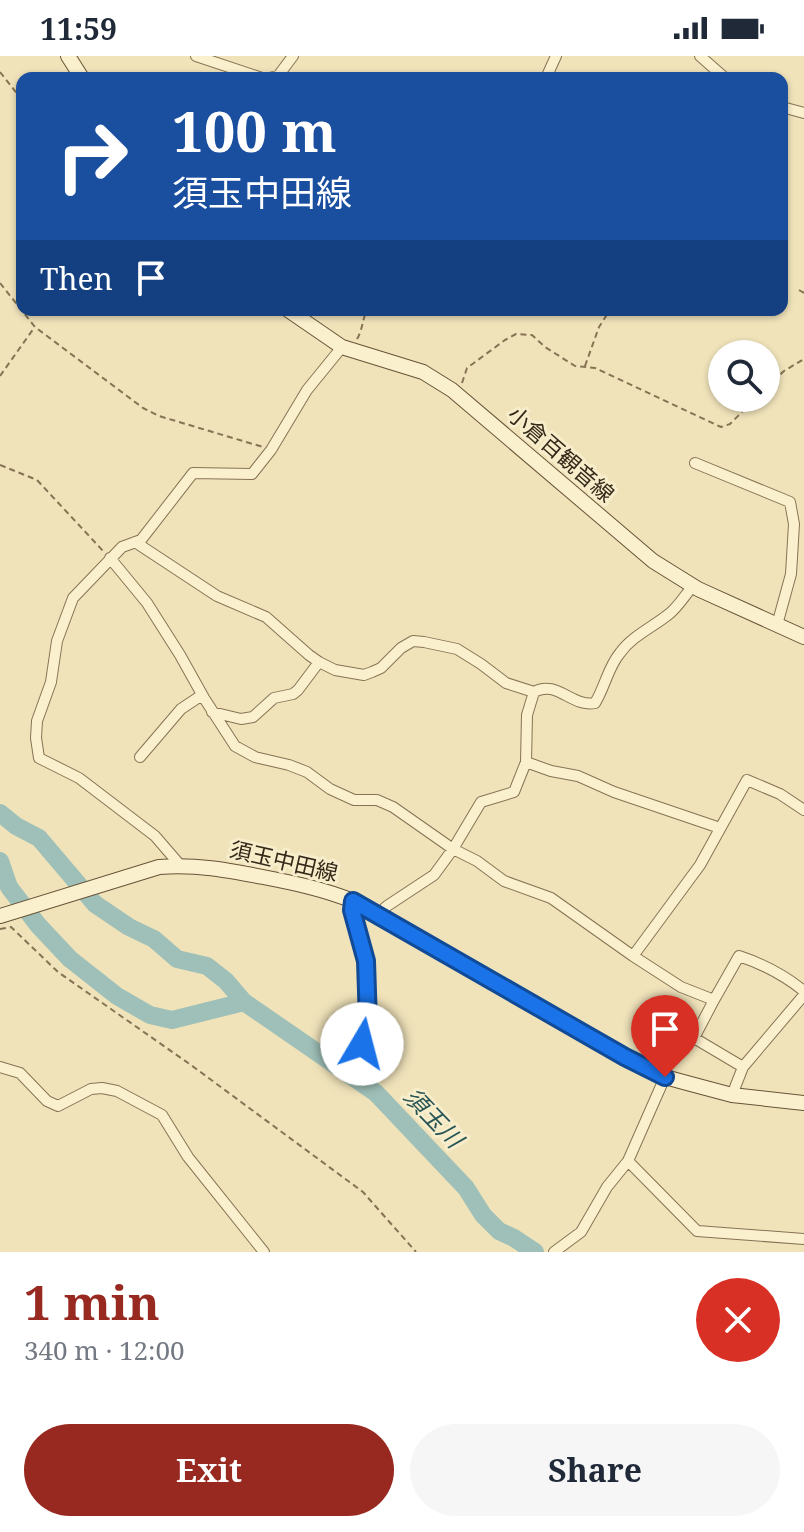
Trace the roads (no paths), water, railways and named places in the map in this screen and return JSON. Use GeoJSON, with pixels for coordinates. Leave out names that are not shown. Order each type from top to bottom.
{"type":"FeatureCollection","features":[{"type":"Feature","properties":{"kind":"main road","name":"小倉百観音線"},"geometry":{"type":"LineString","coordinates":[[297,316],[346,348],[423,372],[457,395],[653,561],[693,586],[804,637]]}},
{"type":"Feature","properties":{"kind":"main road","name":"須玉中田線"},"geometry":{"type":"LineString","coordinates":[[0,916],[159,867],[212,867],[310,886],[353,901],[665,1077],[732,1095],[804,1103]]}},
{"type":"Feature","properties":{"kind":"street"},"geometry":{"type":"LineString","coordinates":[[196,56],[244,72]]}},
{"type":"Feature","properties":{"kind":"street"},"geometry":{"type":"LineString","coordinates":[[700,56],[718,72]]}},
{"type":"Feature","properties":{"kind":"street"},"geometry":{"type":"LineString","coordinates":[[180,865],[155,836],[79,778],[39,758],[37,721],[51,682],[57,641],[73,598],[122,547],[141,540],[193,473],[252,474],[271,450],[307,390],[346,348]]}},
{"type":"Feature","properties":{"kind":"street"},"geometry":{"type":"LineString","coordinates":[[695,463],[790,502],[794,524],[791,574],[777,625]]}},
{"type":"Feature","properties":{"kind":"street"},"geometry":{"type":"LineString","coordinates":[[135,542],[217,596],[266,617],[319,662],[335,670],[364,675],[381,668],[413,641],[424,642],[457,649],[506,683],[534,692],[551,688],[587,705],[595,703],[619,654],[673,611],[693,586]]}},
{"type":"Feature","properties":{"kind":"street"},"geometry":{"type":"LineString","coordinates":[[110,558],[147,603],[235,746],[255,757],[307,772],[330,789],[354,800],[384,802],[504,881],[551,898],[681,987],[714,1000]]}},
{"type":"Feature","properties":{"kind":"street"},"geometry":{"type":"LineString","coordinates":[[212,712],[241,719],[253,717],[274,698],[298,690],[319,662]]}},
{"type":"Feature","properties":{"kind":"street"},"geometry":{"type":"LineString","coordinates":[[377,915],[434,875],[481,802],[514,792],[526,762],[527,715],[534,692]]}},
{"type":"Feature","properties":{"kind":"street"},"geometry":{"type":"LineString","coordinates":[[140,757],[181,709],[202,695]]}},
{"type":"Feature","properties":{"kind":"street"},"geometry":{"type":"LineString","coordinates":[[526,762],[578,776],[614,792],[720,828]]}},
{"type":"Feature","properties":{"kind":"street"},"geometry":{"type":"LineString","coordinates":[[633,956],[700,865],[747,780],[780,794],[804,810]]}},
{"type":"Feature","properties":{"kind":"street"},"geometry":{"type":"LineString","coordinates":[[353,901],[352,910],[366,961],[368,1023],[362,1044]]}},
{"type":"Feature","properties":{"kind":"street"},"geometry":{"type":"LineString","coordinates":[[732,1095],[743,1067],[804,993],[790,979],[761,963],[739,956],[694,1038],[743,1067]]}},
{"type":"Feature","properties":{"kind":"street"},"geometry":{"type":"LineString","coordinates":[[0,1067],[20,1073],[47,1101],[58,1106],[91,1089],[102,1088],[117,1091],[162,1115],[188,1157],[264,1252]]}},
{"type":"Feature","properties":{"kind":"street"},"geometry":{"type":"LineString","coordinates":[[554,1252],[581,1232],[607,1187],[628,1161],[665,1077]]}},
{"type":"Feature","properties":{"kind":"street"},"geometry":{"type":"LineString","coordinates":[[628,1161],[697,1231],[804,1239]]}},
{"type":"Feature","properties":{"kind":"waterway","name":"須玉川"},"geometry":{"type":"LineString","coordinates":[[0,813],[39,838],[95,904],[129,927],[154,939],[177,959],[207,966],[226,981],[244,1002],[376,1093],[466,1188],[483,1215],[499,1231],[535,1252]]}},
{"type":"Feature","properties":{"kind":"waterway","name":"須玉川"},"geometry":{"type":"LineString","coordinates":[[0,861],[9,887],[38,925],[70,959],[117,996],[150,1015],[172,1020],[244,1002]]}}]}
